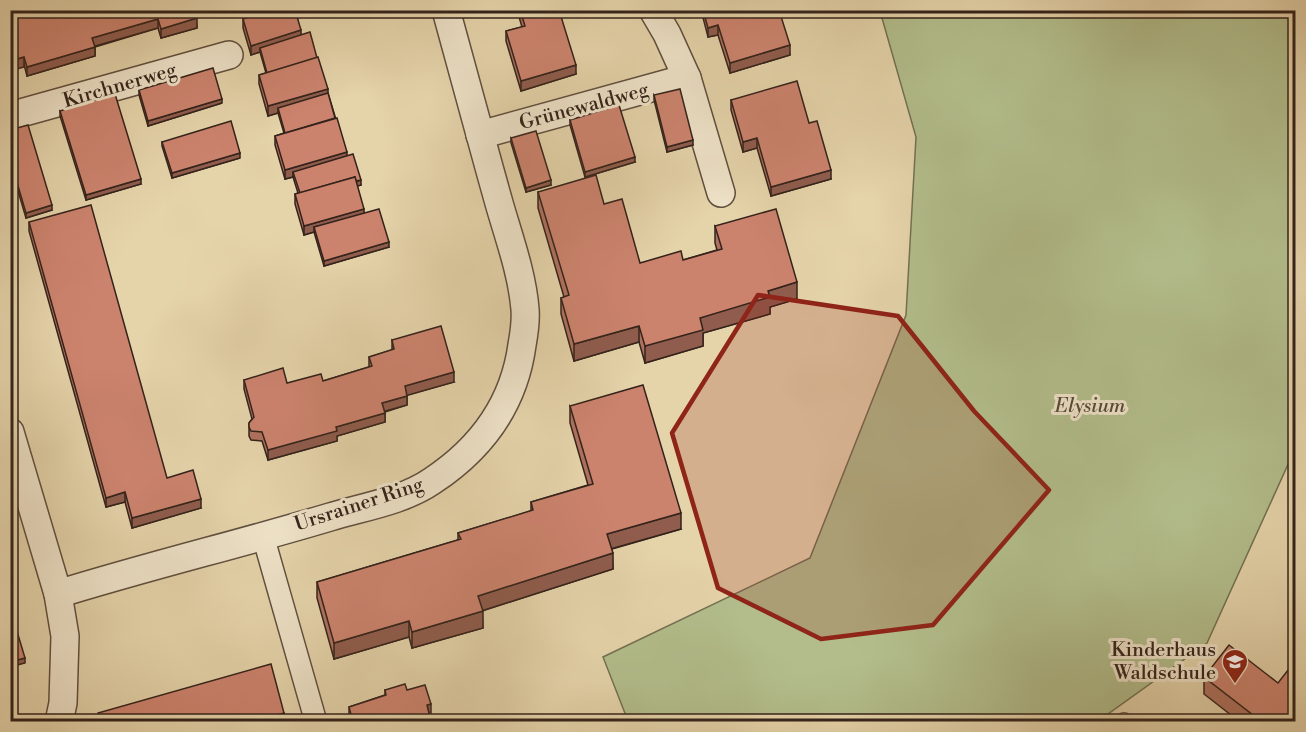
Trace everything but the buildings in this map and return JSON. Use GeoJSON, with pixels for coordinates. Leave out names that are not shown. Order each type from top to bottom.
{"type":"FeatureCollection","features":[{"type":"Feature","properties":{"kind":"street","name":"Ursrainer Ring"},"geometry":{"type":"LineString","coordinates":[[58,594],[404,495],[431,482],[474,446],[495,420],[510,396],[519,364],[525,310],[512,249],[446,10]]}},
{"type":"Feature","properties":{"kind":"street"},"geometry":{"type":"LineString","coordinates":[[653,10],[687,78],[721,193]]}},
{"type":"Feature","properties":{"kind":"street","name":"Kirchnerweg"},"geometry":{"type":"LineString","coordinates":[[10,116],[229,55]]}},
{"type":"Feature","properties":{"kind":"street","name":"Grünewaldweg"},"geometry":{"type":"LineString","coordinates":[[480,135],[687,78]]}},
{"type":"Feature","properties":{"kind":"street"},"geometry":{"type":"LineString","coordinates":[[10,432],[58,594],[65,636],[63,703],[58,722]]}},
{"type":"Feature","properties":{"kind":"street"},"geometry":{"type":"LineString","coordinates":[[263,536],[316,722]]}},
{"type":"Feature","properties":{"kind":"highlighted area"},"geometry":{"type":"Polygon","coordinates":[[[758,295],[898,316],[974,411],[1049,490],[933,625],[821,639],[718,588],[672,433],[758,295]]]}},
{"type":"Feature","properties":{"kind":"green space","name":"Elysium"},"geometry":{"type":"Polygon","coordinates":[[[880,11],[1295,11],[1295,449],[1207,643],[1104,717],[1104,721],[628,721],[603,657],[810,558],[906,315],[916,137],[880,11]]]}},
{"type":"Feature","properties":{"kind":"place","name":"Kinderhaus Waldschule"},"geometry":{"type":"Point","coordinates":[1235,685]}}]}
